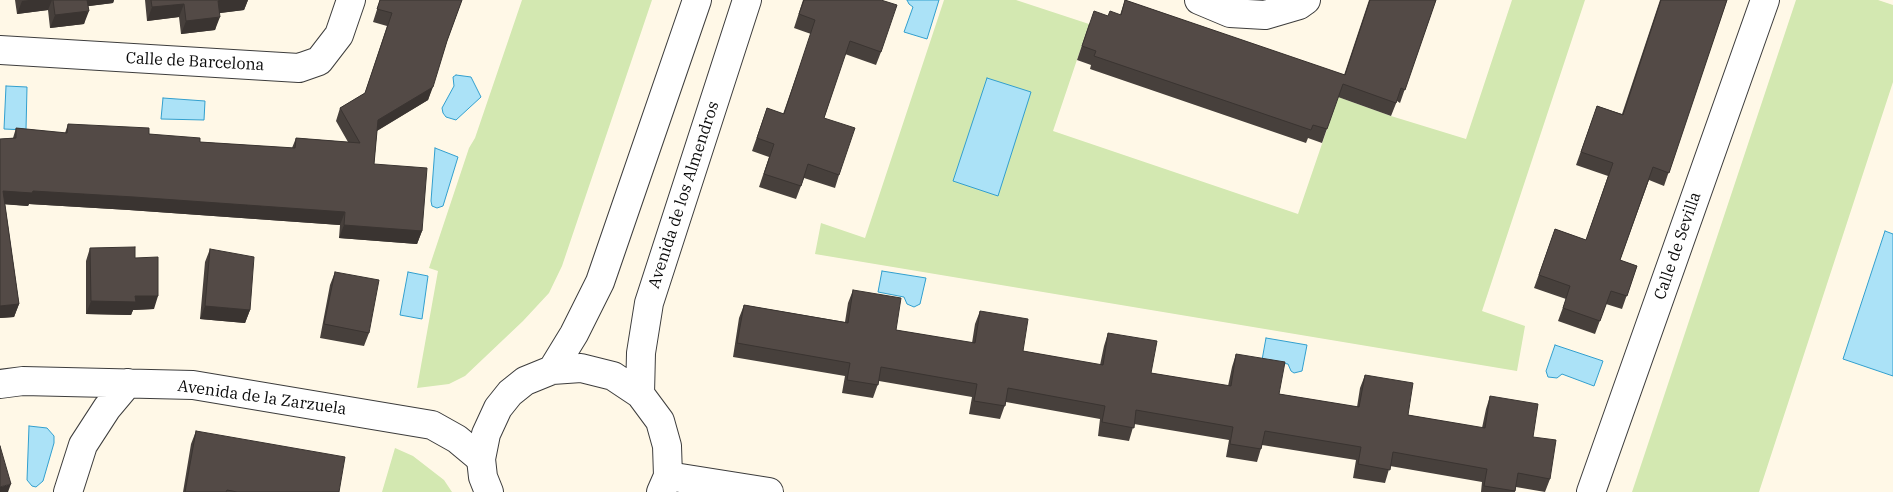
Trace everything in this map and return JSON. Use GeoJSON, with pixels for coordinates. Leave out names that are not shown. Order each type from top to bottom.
{"type":"FeatureCollection","features":[{"type":"Feature","properties":{"kind":"street","name":"Calle de Barcelona"},"geometry":{"type":"LineString","coordinates":[[0,50],[298,68],[319,61],[339,35],[351,0]]}},
{"type":"Feature","properties":{"kind":"street"},"geometry":{"type":"LineString","coordinates":[[552,370],[574,334],[600,282],[697,0]]}},
{"type":"Feature","properties":{"kind":"street","name":"Avenida de los Almendros"},"geometry":{"type":"LineString","coordinates":[[640,394],[641,353],[649,303],[747,0]]}},
{"type":"Feature","properties":{"kind":"street"},"geometry":{"type":"LineString","coordinates":[[1199,0],[1230,13],[1265,15],[1299,6],[1306,0]]}},
{"type":"Feature","properties":{"kind":"street","name":"Calle de Sevilla"},"geometry":{"type":"LineString","coordinates":[[1591,492],[1765,0]]}},
{"type":"Feature","properties":{"kind":"street"},"geometry":{"type":"LineString","coordinates":[[489,492],[483,477],[481,459],[486,434],[498,408],[510,393],[525,381],[552,370],[581,368],[613,376],[640,394],[660,421],[667,446],[664,484],[769,492]]}},
{"type":"Feature","properties":{"kind":"street","name":"Avenida de la Zarzuela"},"geometry":{"type":"LineString","coordinates":[[0,384],[23,381],[193,384],[432,425],[456,439],[481,459]]}},
{"type":"Feature","properties":{"kind":"street"},"geometry":{"type":"LineString","coordinates":[[68,492],[83,446],[107,408],[128,383]]}},
{"type":"Feature","properties":{"kind":"green space"},"geometry":{"type":"Polygon","coordinates":[[[522,0],[652,0],[562,266],[549,293],[523,321],[465,376],[449,384],[417,388],[438,271],[429,268],[469,148],[475,138],[522,0]]]}},
{"type":"Feature","properties":{"kind":"green space"},"geometry":{"type":"Polygon","coordinates":[[[944,0],[1016,0],[1089,24],[1053,131],[1298,214],[1338,97],[1391,116],[1466,139],[1512,0],[1585,0],[1482,311],[1525,326],[1517,371],[815,254],[821,223],[865,238],[944,0]]]}},
{"type":"Feature","properties":{"kind":"green space"},"geometry":{"type":"Polygon","coordinates":[[[1796,0],[1878,0],[1893,5],[1893,82],[1759,492],[1632,492],[1796,0]]]}},
{"type":"Feature","properties":{"kind":"green space"},"geometry":{"type":"Polygon","coordinates":[[[395,448],[413,456],[444,480],[452,492],[382,492],[395,448]]]}},
{"type":"Feature","properties":{"kind":"water"},"geometry":{"type":"Polygon","coordinates":[[[907,0],[939,0],[927,39],[904,32],[913,7],[907,0]]]}},
{"type":"Feature","properties":{"kind":"water"},"geometry":{"type":"Polygon","coordinates":[[[456,75],[471,77],[481,97],[456,120],[446,117],[442,108],[454,86],[453,77],[456,75]]]}},
{"type":"Feature","properties":{"kind":"water"},"geometry":{"type":"Polygon","coordinates":[[[987,78],[1031,92],[998,196],[953,181],[987,78]]]}},
{"type":"Feature","properties":{"kind":"water"},"geometry":{"type":"Polygon","coordinates":[[[6,86],[27,87],[26,130],[4,129],[6,86]]]}},
{"type":"Feature","properties":{"kind":"water"},"geometry":{"type":"Polygon","coordinates":[[[163,98],[205,101],[204,120],[161,119],[163,98]]]}},
{"type":"Feature","properties":{"kind":"water"},"geometry":{"type":"Polygon","coordinates":[[[435,148],[458,157],[443,206],[437,208],[432,206],[431,201],[435,148]]]}},
{"type":"Feature","properties":{"kind":"water"},"geometry":{"type":"Polygon","coordinates":[[[1885,231],[1893,234],[1893,376],[1843,359],[1885,231]]]}},
{"type":"Feature","properties":{"kind":"water"},"geometry":{"type":"Polygon","coordinates":[[[882,271],[926,278],[920,304],[914,307],[907,304],[904,297],[878,292],[882,271]]]}},
{"type":"Feature","properties":{"kind":"water"},"geometry":{"type":"Polygon","coordinates":[[[408,272],[428,276],[422,319],[400,315],[408,272]]]}},
{"type":"Feature","properties":{"kind":"water"},"geometry":{"type":"Polygon","coordinates":[[[1266,338],[1307,345],[1302,371],[1294,373],[1288,364],[1262,360],[1266,338]]]}},
{"type":"Feature","properties":{"kind":"water"},"geometry":{"type":"Polygon","coordinates":[[[1555,345],[1603,361],[1594,386],[1562,374],[1557,378],[1548,377],[1546,371],[1555,345]]]}},
{"type":"Feature","properties":{"kind":"water"},"geometry":{"type":"Polygon","coordinates":[[[29,426],[47,428],[54,436],[54,443],[43,481],[36,487],[32,486],[27,480],[29,426]]]}},
{"type":"Feature","properties":{"kind":"building"},"geometry":{"type":"Polygon","coordinates":[[[53,0],[87,0],[89,11],[55,15],[53,0]]]}},
{"type":"Feature","properties":{"kind":"building"},"geometry":{"type":"Polygon","coordinates":[[[151,0],[222,0],[218,1],[220,17],[186,21],[184,4],[152,7],[151,0]]]}},
{"type":"Feature","properties":{"kind":"building"},"geometry":{"type":"Polygon","coordinates":[[[380,0],[462,0],[433,87],[378,120],[374,164],[427,168],[422,231],[344,225],[345,212],[134,197],[3,191],[19,304],[0,306],[0,139],[16,138],[16,128],[67,133],[68,124],[149,128],[149,134],[200,138],[200,142],[295,148],[296,138],[360,143],[340,108],[365,93],[392,13],[377,9],[380,0]]]}},
{"type":"Feature","properties":{"kind":"building"},"geometry":{"type":"Polygon","coordinates":[[[804,0],[881,0],[897,5],[881,52],[850,41],[824,118],[855,128],[839,175],[808,164],[801,186],[764,174],[774,144],[757,138],[767,108],[784,114],[815,20],[799,14],[804,0]]]}},
{"type":"Feature","properties":{"kind":"building"},"geometry":{"type":"Polygon","coordinates":[[[1125,0],[1345,75],[1370,0],[1436,0],[1405,90],[1401,88],[1396,103],[1343,84],[1327,129],[1313,125],[1311,130],[1094,56],[1096,51],[1082,46],[1094,11],[1108,16],[1110,11],[1121,15],[1125,0]]]}},
{"type":"Feature","properties":{"kind":"building"},"geometry":{"type":"Polygon","coordinates":[[[1661,0],[1727,0],[1669,173],[1653,167],[1620,260],[1637,266],[1627,296],[1611,291],[1600,321],[1563,308],[1570,286],[1539,275],[1555,229],[1586,240],[1613,163],[1581,152],[1597,106],[1623,115],[1661,0]]]}},
{"type":"Feature","properties":{"kind":"building"},"geometry":{"type":"Polygon","coordinates":[[[135,247],[135,258],[158,257],[158,296],[135,296],[136,302],[91,301],[90,248],[135,247]]]}},
{"type":"Feature","properties":{"kind":"building"},"geometry":{"type":"Polygon","coordinates":[[[210,249],[254,257],[250,310],[205,306],[210,249]]]}},
{"type":"Feature","properties":{"kind":"building"},"geometry":{"type":"Polygon","coordinates":[[[335,272],[379,280],[369,333],[324,324],[335,272]]]}},
{"type":"Feature","properties":{"kind":"building"},"geometry":{"type":"Polygon","coordinates":[[[853,290],[901,298],[896,330],[975,343],[980,311],[1028,319],[1023,351],[1103,365],[1108,333],[1157,341],[1151,373],[1231,386],[1236,354],[1285,362],[1279,394],[1359,407],[1365,375],[1413,383],[1408,415],[1485,428],[1490,396],[1538,404],[1533,437],[1556,440],[1550,479],[1518,473],[1515,491],[1484,486],[1487,469],[1393,452],[1390,470],[1358,464],[1361,447],[1265,431],[1261,449],[1230,444],[1233,427],[1136,410],[1134,428],[1102,422],[1105,406],[1008,388],[1005,406],[974,401],[977,384],[881,367],[878,385],[847,380],[850,363],[737,343],[744,305],[848,323],[853,290]]]}},
{"type":"Feature","properties":{"kind":"building"},"geometry":{"type":"Polygon","coordinates":[[[196,431],[345,457],[339,492],[237,492],[227,490],[226,492],[185,492],[196,431]]]}},
{"type":"Feature","properties":{"kind":"building"},"geometry":{"type":"Polygon","coordinates":[[[0,446],[11,484],[0,487],[0,446]]]}}]}
